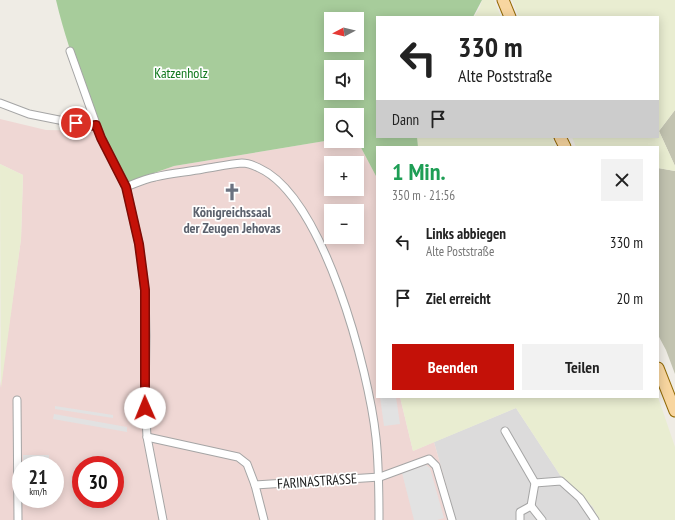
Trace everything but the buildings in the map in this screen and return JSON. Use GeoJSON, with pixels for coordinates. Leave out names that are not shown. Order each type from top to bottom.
{"type":"FeatureCollection","features":[{"type":"Feature","properties":{"kind":"main road"},"geometry":{"type":"LineString","coordinates":[[503,0],[510,16]]}},
{"type":"Feature","properties":{"kind":"main road"},"geometry":{"type":"LineString","coordinates":[[660,372],[675,400]]}},
{"type":"Feature","properties":{"kind":"main road"},"geometry":{"type":"LineString","coordinates":[[660,372],[675,411]]}},
{"type":"Feature","properties":{"kind":"street"},"geometry":{"type":"LineString","coordinates":[[70,51],[101,138],[126,187],[139,244],[145,290],[145,399],[147,436],[163,520]]}},
{"type":"Feature","properties":{"kind":"street"},"geometry":{"type":"LineString","coordinates":[[0,103],[29,114],[89,126],[96,125]]}},
{"type":"Feature","properties":{"kind":"street"},"geometry":{"type":"LineString","coordinates":[[126,187],[154,177],[243,163],[259,168],[275,177],[288,190],[302,210],[318,240],[336,282],[350,321],[364,371],[376,437],[380,477],[379,520]]}},
{"type":"Feature","properties":{"kind":"street"},"geometry":{"type":"LineString","coordinates":[[17,400],[18,520]]}},
{"type":"Feature","properties":{"kind":"street"},"geometry":{"type":"LineString","coordinates":[[505,431],[535,483],[531,506],[542,520]]}},
{"type":"Feature","properties":{"kind":"street"},"geometry":{"type":"LineString","coordinates":[[147,436],[238,457],[247,464],[255,485],[264,520]]}},
{"type":"Feature","properties":{"kind":"street","name":"FARINASTRASSE"},"geometry":{"type":"LineString","coordinates":[[255,485],[380,477],[429,459],[436,466],[452,520]]}},
{"type":"Feature","properties":{"kind":"street"},"geometry":{"type":"LineString","coordinates":[[535,483],[561,481],[580,498],[594,520]]}},
{"type":"Feature","properties":{"kind":"street"},"geometry":{"type":"LineString","coordinates":[[520,520],[520,512],[531,506]]}},
{"type":"Feature","properties":{"kind":"shaded area"},"geometry":{"type":"Polygon","coordinates":[[[482,0],[494,0],[501,16],[475,16],[482,0]]]}},
{"type":"Feature","properties":{"kind":"shaded area"},"geometry":{"type":"Polygon","coordinates":[[[512,0],[675,0],[675,110],[659,131],[659,16],[519,16],[512,0]]]}},
{"type":"Feature","properties":{"kind":"shaded area"},"geometry":{"type":"Polygon","coordinates":[[[675,110],[675,166],[659,131],[675,110]]]}},
{"type":"Feature","properties":{"kind":"shaded area"},"geometry":{"type":"Polygon","coordinates":[[[0,119],[46,130],[102,131],[126,183],[174,166],[324,141],[324,148],[361,148],[376,176],[376,398],[400,398],[413,451],[434,442],[456,520],[0,520],[0,388],[21,239],[23,175],[0,164],[0,119]]]}},
{"type":"Feature","properties":{"kind":"shaded area"},"geometry":{"type":"Polygon","coordinates":[[[659,131],[675,166],[675,171],[659,168],[659,146],[576,146],[572,138],[659,138],[659,131]]]}},
{"type":"Feature","properties":{"kind":"shaded area"},"geometry":{"type":"Polygon","coordinates":[[[417,138],[552,138],[556,146],[418,146],[417,138]]]}},
{"type":"Feature","properties":{"kind":"shaded area"},"geometry":{"type":"Polygon","coordinates":[[[0,164],[23,175],[21,239],[1,388],[0,164]]]}},
{"type":"Feature","properties":{"kind":"shaded area"},"geometry":{"type":"Polygon","coordinates":[[[659,168],[675,171],[675,374],[666,350],[659,337],[659,168]]]}},
{"type":"Feature","properties":{"kind":"shaded area"},"geometry":{"type":"Polygon","coordinates":[[[380,398],[396,398],[400,424],[384,426],[380,398]]]}},
{"type":"Feature","properties":{"kind":"shaded area"},"geometry":{"type":"Polygon","coordinates":[[[400,398],[658,398],[675,447],[675,520],[599,520],[593,507],[560,475],[516,408],[413,451],[400,398]]]}},
{"type":"Feature","properties":{"kind":"shaded area"},"geometry":{"type":"Polygon","coordinates":[[[55,406],[113,415],[113,418],[55,409],[55,406]]]}},
{"type":"Feature","properties":{"kind":"shaded area"},"geometry":{"type":"Polygon","coordinates":[[[516,408],[560,475],[593,507],[599,520],[456,520],[434,442],[516,408]]]}},
{"type":"Feature","properties":{"kind":"shaded area"},"geometry":{"type":"Polygon","coordinates":[[[54,414],[127,427],[127,432],[53,419],[54,414]]]}},
{"type":"Feature","properties":{"kind":"shaded area"},"geometry":{"type":"Polygon","coordinates":[[[23,455],[49,455],[49,456],[23,455]]]}},
{"type":"Feature","properties":{"kind":"shaded area"},"geometry":{"type":"Polygon","coordinates":[[[426,465],[430,468],[444,518],[437,520],[414,520],[402,473],[426,465]]]}},
{"type":"Feature","properties":{"kind":"green space","name":"Katzenholz"},"geometry":{"type":"Polygon","coordinates":[[[56,0],[482,0],[474,16],[376,16],[376,138],[417,138],[418,146],[376,146],[376,176],[361,148],[364,148],[364,108],[324,108],[324,141],[174,166],[126,183],[105,139],[77,70],[56,0]]]}},
{"type":"Feature","properties":{"kind":"place","name":"Königreichssaal der Zeugen Jehovas"},"geometry":{"type":"Point","coordinates":[232,192]}},
{"type":"Feature","properties":{"kind":"route"},"geometry":{"type":"LineString","coordinates":[[76,123],[89,126],[96,125],[126,187],[139,244],[145,290],[145,408]]}}]}
